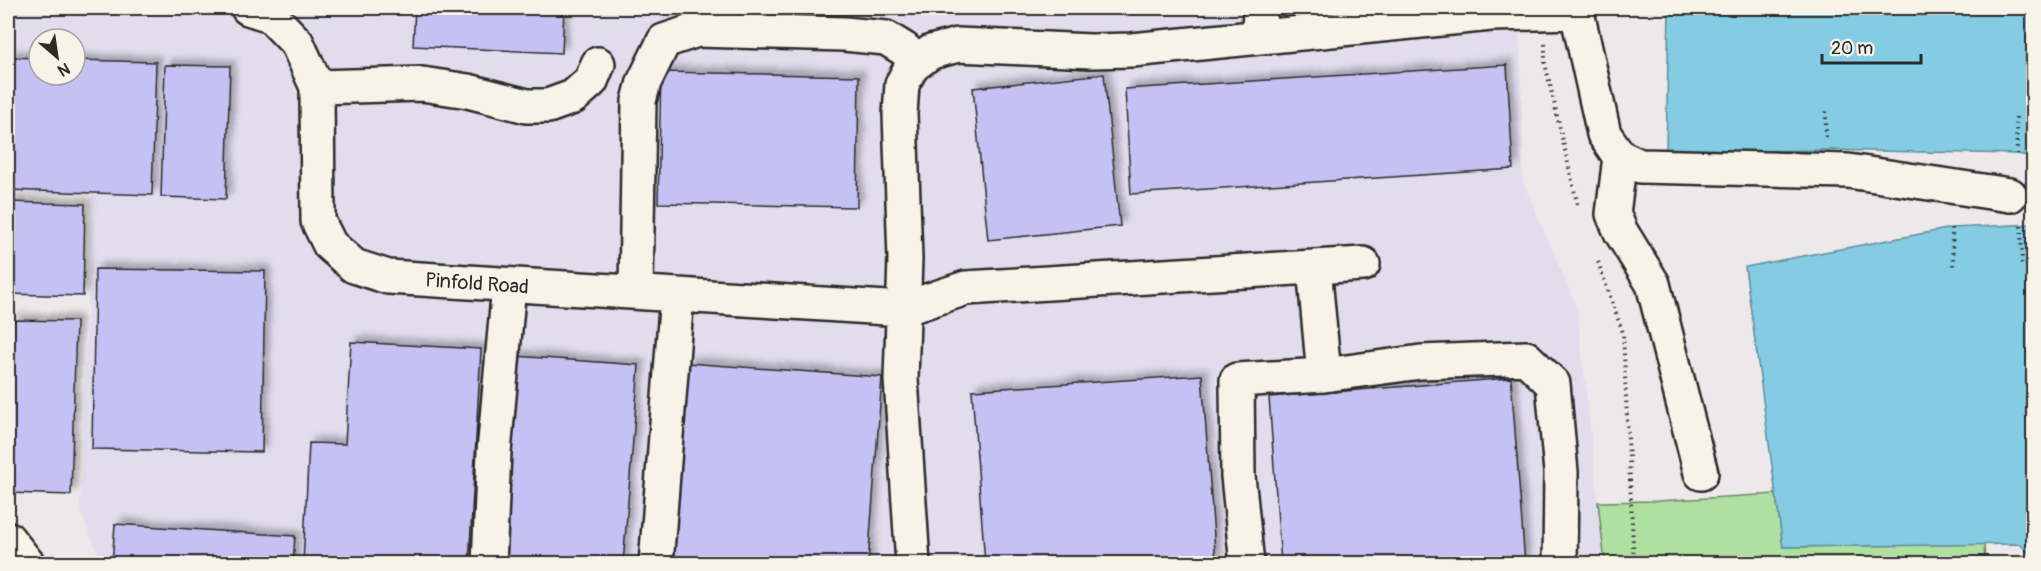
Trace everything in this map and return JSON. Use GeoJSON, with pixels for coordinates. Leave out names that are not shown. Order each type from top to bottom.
{"type":"FeatureCollection","features":[{"type":"Feature","properties":{"kind":"street","name":"Pinfold Road"},"geometry":{"type":"LineString","coordinates":[[257,9],[270,15],[297,43],[316,87],[318,221],[330,245],[354,266],[388,277],[903,309],[966,288],[1363,264]]}},
{"type":"Feature","properties":{"kind":"street"},"geometry":{"type":"LineString","coordinates":[[913,564],[901,379],[905,259],[900,114],[902,84],[912,66],[931,52],[958,45],[1091,51],[1122,50],[1260,22],[1491,11],[1543,13],[1576,10],[1605,134],[1620,157],[1640,166],[1848,171],[2016,210]]}},
{"type":"Feature","properties":{"kind":"street"},"geometry":{"type":"LineString","coordinates":[[636,292],[639,101],[648,71],[663,41],[697,30],[844,34],[886,38],[917,62]]}},
{"type":"Feature","properties":{"kind":"street"},"geometry":{"type":"LineString","coordinates":[[316,87],[422,84],[468,91],[527,106],[548,106],[573,97],[591,81],[598,64]]}},
{"type":"Feature","properties":{"kind":"street"},"geometry":{"type":"LineString","coordinates":[[1620,157],[1613,214],[1621,232],[1653,284],[1701,473]]}},
{"type":"Feature","properties":{"kind":"street"},"geometry":{"type":"LineString","coordinates":[[1314,267],[1324,375]]}},
{"type":"Feature","properties":{"kind":"street"},"geometry":{"type":"LineString","coordinates":[[489,564],[494,452],[509,285]]}},
{"type":"Feature","properties":{"kind":"street"},"geometry":{"type":"LineString","coordinates":[[656,564],[676,295]]}},
{"type":"Feature","properties":{"kind":"street"},"geometry":{"type":"LineString","coordinates":[[1247,564],[1238,476],[1237,380],[1324,375],[1421,362],[1526,358],[1553,384],[1561,472],[1560,564]]}},
{"type":"Feature","properties":{"kind":"street"},"geometry":{"type":"LineString","coordinates":[[8,538],[28,564]]}},
{"type":"Feature","properties":{"kind":"path"},"geometry":{"type":"LineString","coordinates":[[1543,13],[1545,63],[1581,213]]}},
{"type":"Feature","properties":{"kind":"path"},"geometry":{"type":"LineString","coordinates":[[1826,111],[1826,140]]}},
{"type":"Feature","properties":{"kind":"path"},"geometry":{"type":"LineString","coordinates":[[2016,117],[2018,154]]}},
{"type":"Feature","properties":{"kind":"path"},"geometry":{"type":"LineString","coordinates":[[2016,210],[2022,265]]}},
{"type":"Feature","properties":{"kind":"path"},"geometry":{"type":"LineString","coordinates":[[1952,228],[1953,270]]}},
{"type":"Feature","properties":{"kind":"path"},"geometry":{"type":"LineString","coordinates":[[1596,257],[1623,333],[1634,564]]}},
{"type":"Feature","properties":{"kind":"shaded area"},"geometry":{"type":"Polygon","coordinates":[[[8,8],[1519,8],[1523,182],[1577,308],[1605,563],[102,563],[80,511],[92,195],[8,195],[8,8]]]}},
{"type":"Feature","properties":{"kind":"green space"},"geometry":{"type":"Polygon","coordinates":[[[1776,494],[1783,547],[1984,544],[1985,563],[1605,563],[1598,502],[1776,494]]]}},
{"type":"Feature","properties":{"kind":"water"},"geometry":{"type":"Polygon","coordinates":[[[1669,8],[2033,8],[2033,157],[2017,154],[1826,150],[1666,152],[1669,8]]]}},
{"type":"Feature","properties":{"kind":"water"},"geometry":{"type":"Polygon","coordinates":[[[2033,224],[2033,558],[2020,544],[1783,547],[1745,267],[1952,228],[2033,224]]]}},
{"type":"Feature","properties":{"kind":"building"},"geometry":{"type":"Polygon","coordinates":[[[415,8],[564,8],[562,53],[413,46],[415,8]]]}},
{"type":"Feature","properties":{"kind":"building"},"geometry":{"type":"Polygon","coordinates":[[[680,8],[889,8],[888,14],[680,8]]]}},
{"type":"Feature","properties":{"kind":"building"},"geometry":{"type":"Polygon","coordinates":[[[8,57],[27,58],[27,87],[87,87],[87,60],[156,62],[152,195],[8,190],[8,57]]]}},
{"type":"Feature","properties":{"kind":"building"},"geometry":{"type":"Polygon","coordinates":[[[165,65],[230,66],[226,199],[161,197],[165,65]]]}},
{"type":"Feature","properties":{"kind":"building"},"geometry":{"type":"Polygon","coordinates":[[[1507,65],[1513,169],[1131,194],[1125,89],[1507,65]]]}},
{"type":"Feature","properties":{"kind":"building"},"geometry":{"type":"Polygon","coordinates":[[[661,72],[859,76],[857,207],[658,203],[661,72]]]}},
{"type":"Feature","properties":{"kind":"building"},"geometry":{"type":"Polygon","coordinates":[[[1104,74],[1120,226],[988,240],[973,88],[1104,74]]]}},
{"type":"Feature","properties":{"kind":"building"},"geometry":{"type":"Polygon","coordinates":[[[8,202],[85,204],[83,296],[8,294],[8,202]]]}},
{"type":"Feature","properties":{"kind":"building"},"geometry":{"type":"Polygon","coordinates":[[[95,269],[265,271],[262,452],[92,449],[95,269]]]}},
{"type":"Feature","properties":{"kind":"building"},"geometry":{"type":"Polygon","coordinates":[[[13,320],[76,321],[71,495],[8,493],[13,320]]]}},
{"type":"Feature","properties":{"kind":"building"},"geometry":{"type":"Polygon","coordinates":[[[351,342],[481,349],[469,564],[303,564],[309,443],[345,444],[351,342]]]}},
{"type":"Feature","properties":{"kind":"building"},"geometry":{"type":"Polygon","coordinates":[[[515,356],[639,365],[623,564],[499,564],[515,356]]]}},
{"type":"Feature","properties":{"kind":"building"},"geometry":{"type":"Polygon","coordinates":[[[687,363],[882,377],[868,564],[672,564],[687,363]]]}},
{"type":"Feature","properties":{"kind":"building"},"geometry":{"type":"Polygon","coordinates":[[[1202,375],[1216,564],[985,564],[972,390],[1202,375]]]}},
{"type":"Feature","properties":{"kind":"building"},"geometry":{"type":"Polygon","coordinates":[[[1511,378],[1525,564],[1281,564],[1269,397],[1511,378]]]}},
{"type":"Feature","properties":{"kind":"building"},"geometry":{"type":"Polygon","coordinates":[[[115,524],[295,536],[293,564],[112,564],[115,524]]]}}]}
